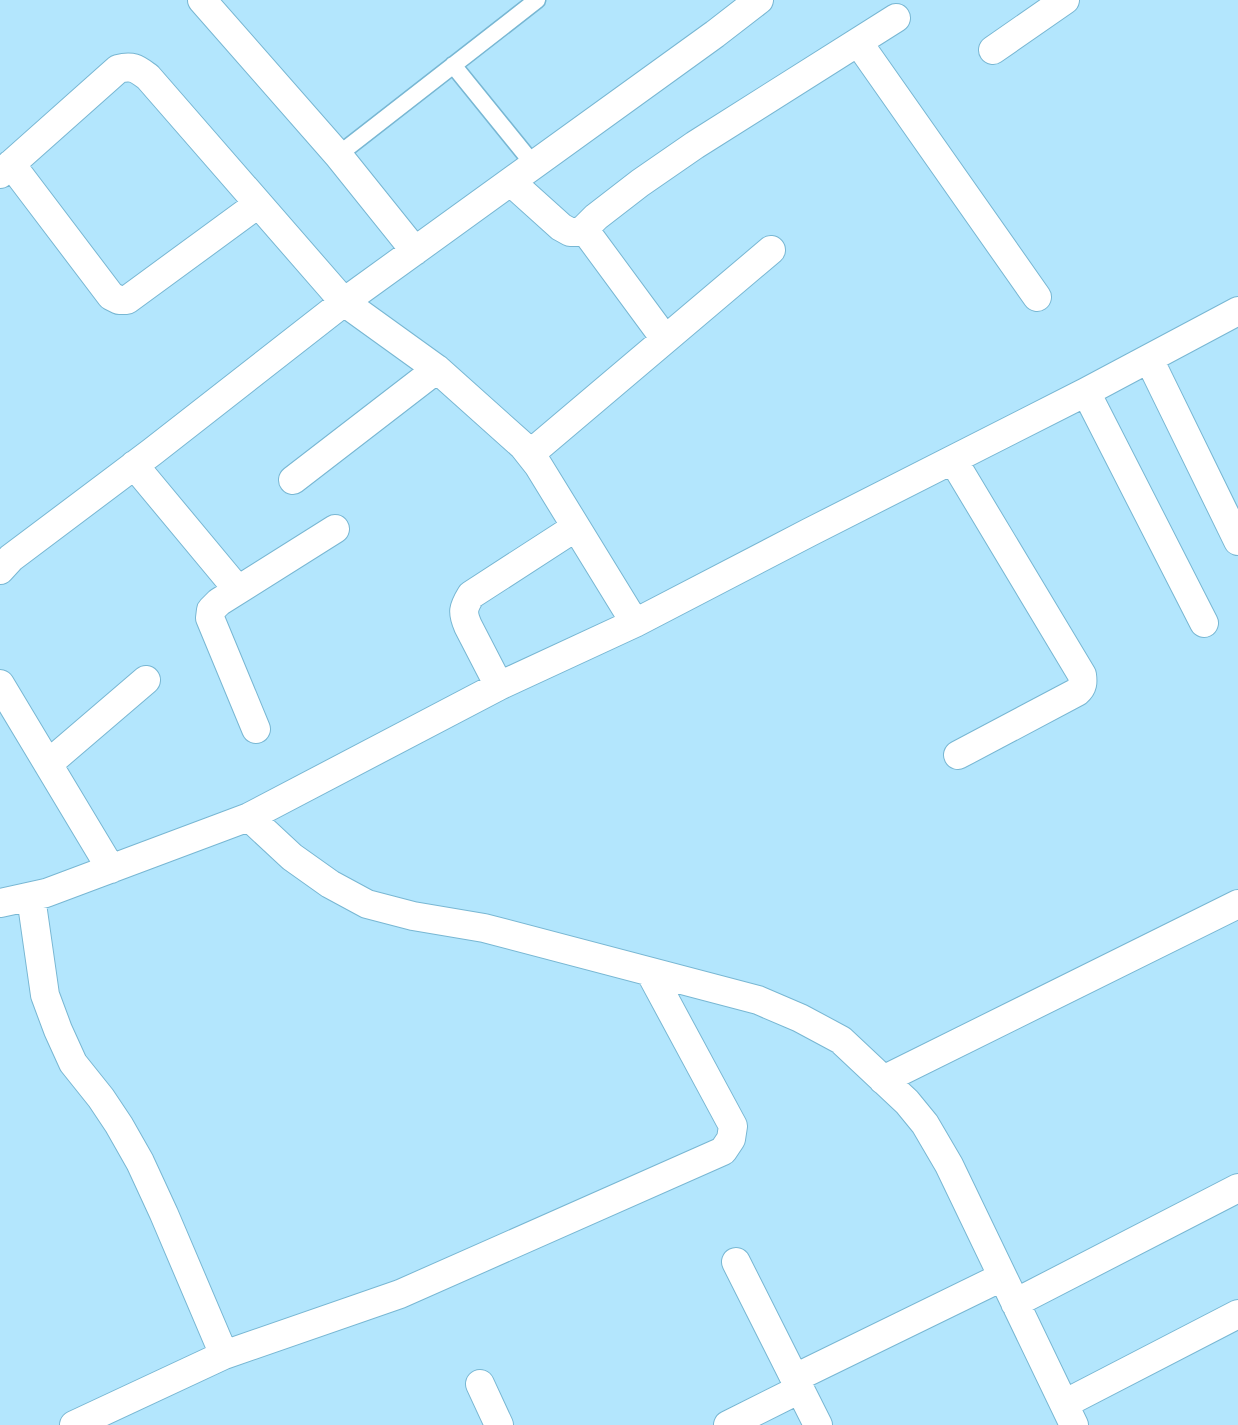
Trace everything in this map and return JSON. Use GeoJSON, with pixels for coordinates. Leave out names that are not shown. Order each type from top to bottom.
{"type":"FeatureCollection","features":[{"type":"Feature","properties":{"kind":"street"},"geometry":{"type":"LineString","coordinates":[[202,0],[338,155],[415,251]]}},
{"type":"Feature","properties":{"kind":"street"},"geometry":{"type":"LineString","coordinates":[[0,570],[11,558],[344,302],[759,0]]}},
{"type":"Feature","properties":{"kind":"street"},"geometry":{"type":"LineString","coordinates":[[993,50],[1065,0]]}},
{"type":"Feature","properties":{"kind":"street"},"geometry":{"type":"LineString","coordinates":[[511,182],[561,227],[570,232],[578,232],[640,183],[695,144],[896,18]]}},
{"type":"Feature","properties":{"kind":"street"},"geometry":{"type":"LineString","coordinates":[[858,42],[1037,297]]}},
{"type":"Feature","properties":{"kind":"street"},"geometry":{"type":"LineString","coordinates":[[258,204],[127,300],[119,300],[111,296],[6,169],[118,70],[128,66],[137,69],[148,78],[344,302],[437,369],[523,446],[530,454],[635,623]]}},
{"type":"Feature","properties":{"kind":"street"},"geometry":{"type":"LineString","coordinates":[[584,229],[665,339]]}},
{"type":"Feature","properties":{"kind":"street"},"geometry":{"type":"LineString","coordinates":[[530,454],[771,250]]}},
{"type":"Feature","properties":{"kind":"street"},"geometry":{"type":"LineString","coordinates":[[0,904],[46,894],[249,817],[499,686],[635,623],[1086,392],[1238,311]]}},
{"type":"Feature","properties":{"kind":"street"},"geometry":{"type":"LineString","coordinates":[[1149,359],[1238,541]]}},
{"type":"Feature","properties":{"kind":"street"},"geometry":{"type":"LineString","coordinates":[[293,480],[437,369]]}},
{"type":"Feature","properties":{"kind":"street"},"geometry":{"type":"LineString","coordinates":[[1086,392],[1204,623]]}},
{"type":"Feature","properties":{"kind":"street"},"geometry":{"type":"LineString","coordinates":[[953,460],[1082,675],[1083,682],[1077,692],[958,755]]}},
{"type":"Feature","properties":{"kind":"street"},"geometry":{"type":"LineString","coordinates":[[134,465],[238,590]]}},
{"type":"Feature","properties":{"kind":"street"},"geometry":{"type":"LineString","coordinates":[[499,686],[468,626],[464,616],[464,605],[470,595],[576,527]]}},
{"type":"Feature","properties":{"kind":"street"},"geometry":{"type":"LineString","coordinates":[[256,729],[210,618],[212,610],[238,590],[335,529]]}},
{"type":"Feature","properties":{"kind":"street"},"geometry":{"type":"LineString","coordinates":[[48,764],[146,680]]}},
{"type":"Feature","properties":{"kind":"street"},"geometry":{"type":"LineString","coordinates":[[0,684],[111,869]]}},
{"type":"Feature","properties":{"kind":"street"},"geometry":{"type":"LineString","coordinates":[[249,817],[292,857],[330,884],[367,904],[413,916],[484,928],[758,1000],[800,1018],[841,1040],[906,1102],[925,1124],[949,1165],[1069,1414],[1238,1314]]}},
{"type":"Feature","properties":{"kind":"street"},"geometry":{"type":"LineString","coordinates":[[31,897],[45,995],[58,1030],[73,1063],[110,1111],[140,1162],[224,1355]]}},
{"type":"Feature","properties":{"kind":"street"},"geometry":{"type":"LineString","coordinates":[[883,1080],[1238,904]]}},
{"type":"Feature","properties":{"kind":"street"},"geometry":{"type":"LineString","coordinates":[[74,1425],[224,1355],[400,1294],[723,1151],[731,1139],[733,1126],[650,972]]}},
{"type":"Feature","properties":{"kind":"street"},"geometry":{"type":"LineString","coordinates":[[1015,1303],[1238,1188]]}},
{"type":"Feature","properties":{"kind":"street"},"geometry":{"type":"LineString","coordinates":[[736,1262],[818,1425]]}},
{"type":"Feature","properties":{"kind":"street"},"geometry":{"type":"LineString","coordinates":[[728,1425],[798,1384],[1002,1277]]}},
{"type":"Feature","properties":{"kind":"street"},"geometry":{"type":"LineString","coordinates":[[480,1384],[499,1425]]}},
{"type":"Feature","properties":{"kind":"lane"},"geometry":{"type":"LineString","coordinates":[[338,155],[537,0]]}},
{"type":"Feature","properties":{"kind":"lane"},"geometry":{"type":"LineString","coordinates":[[453,65],[534,165]]}}]}
